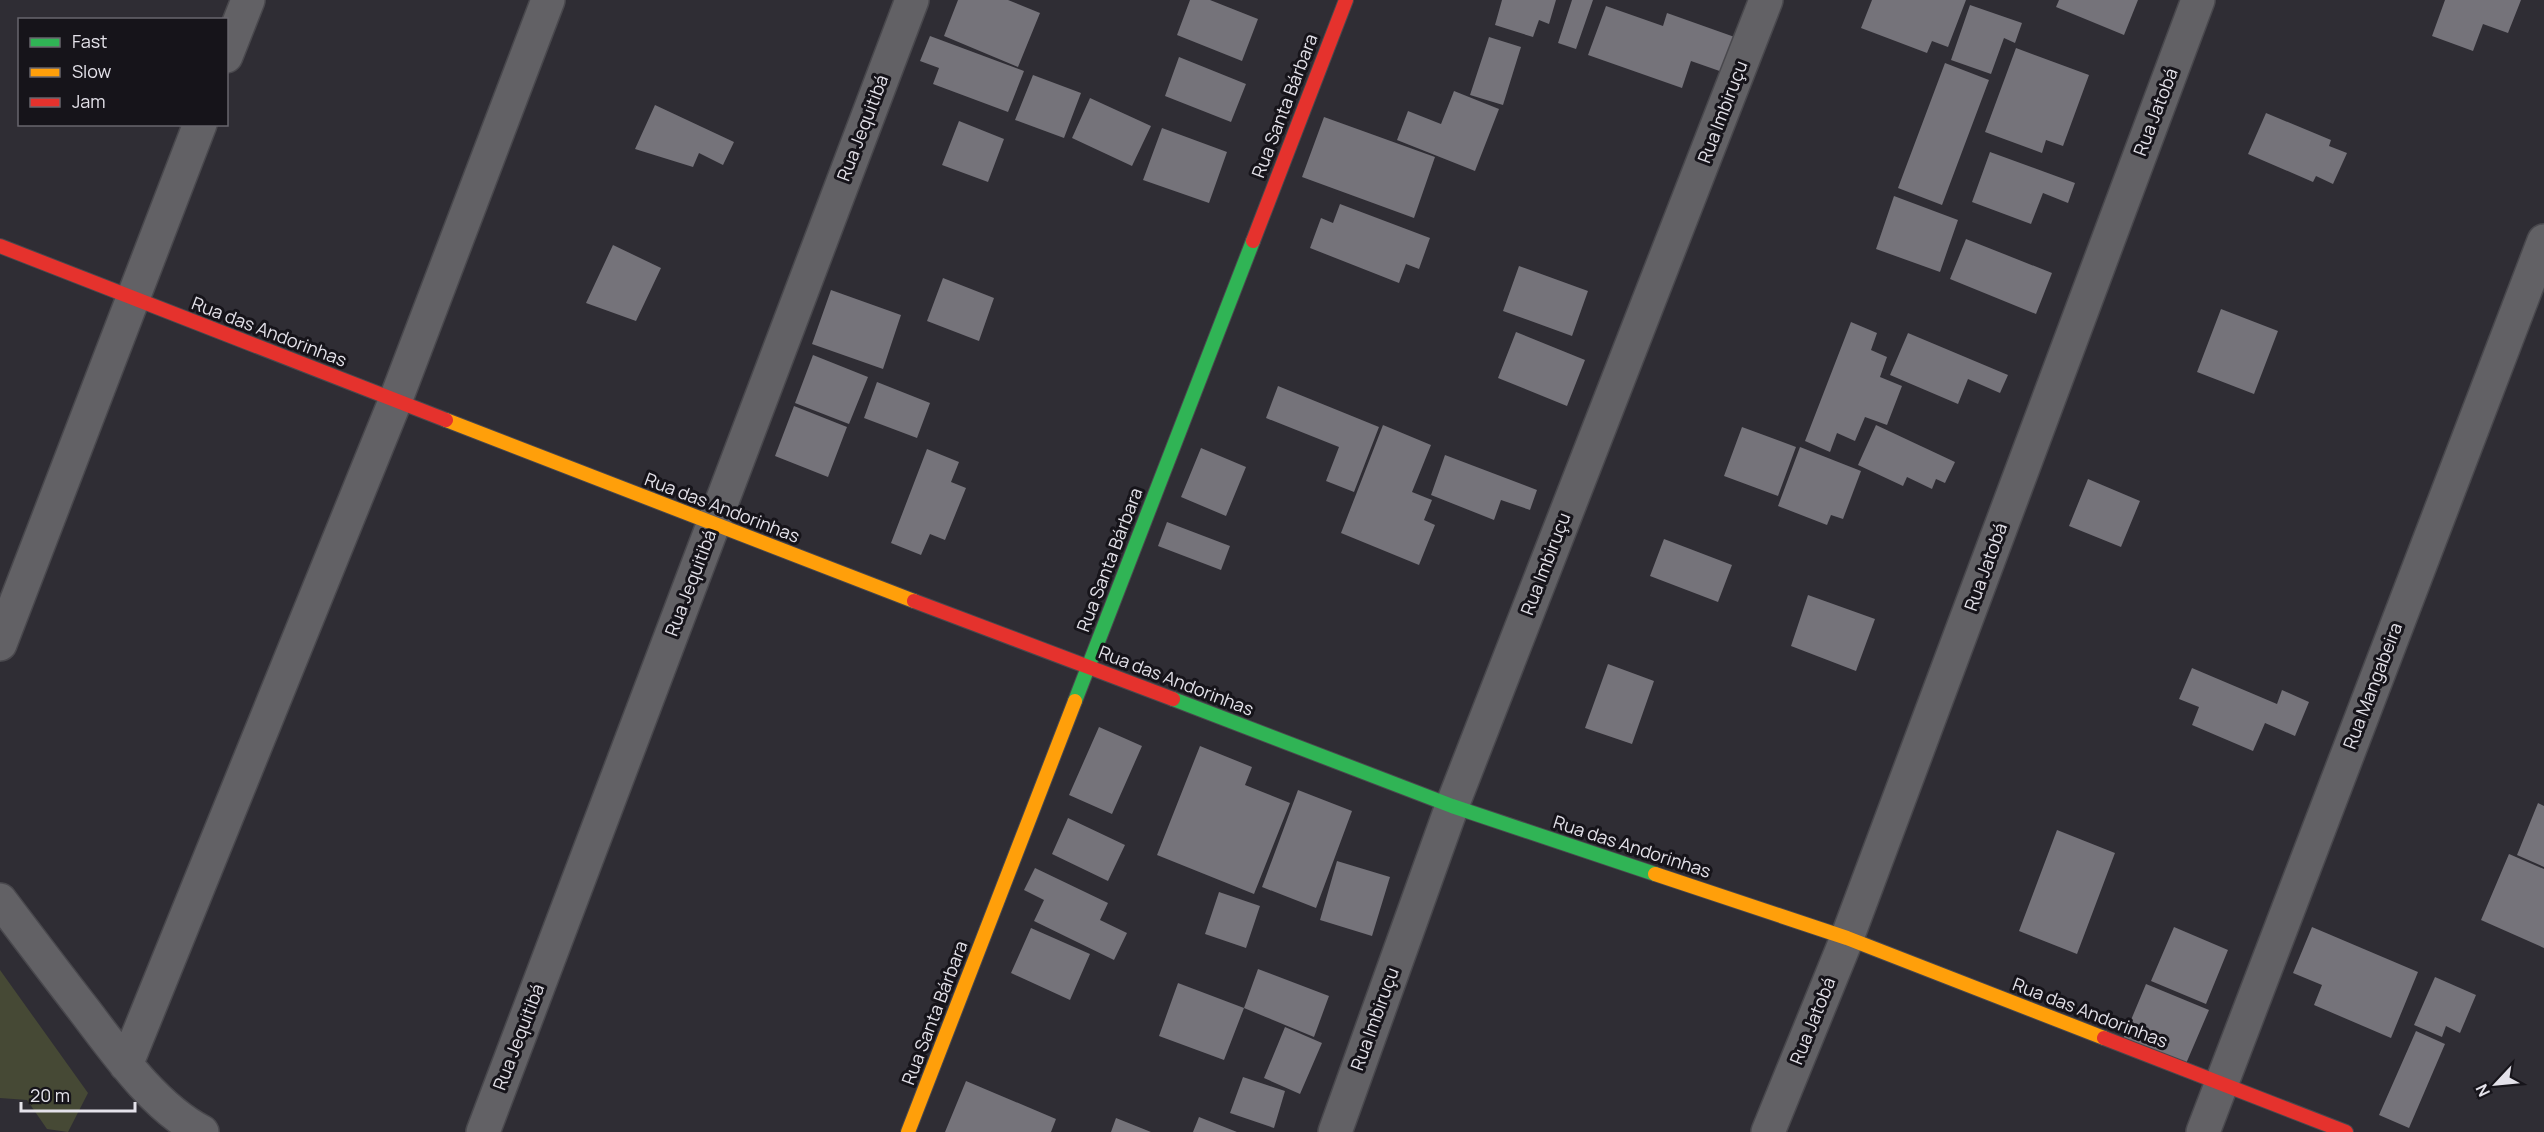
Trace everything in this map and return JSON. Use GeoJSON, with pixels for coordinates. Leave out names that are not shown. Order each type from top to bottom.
{"type":"FeatureCollection","features":[{"type":"Feature","properties":{"kind":"street"},"geometry":{"type":"LineString","coordinates":[[228,51],[248,0]]}},
{"type":"Feature","properties":{"kind":"street"},"geometry":{"type":"LineString","coordinates":[[126,1065],[396,399],[548,0]]}},
{"type":"Feature","properties":{"kind":"street","name":"Rua Jequitibá"},"geometry":{"type":"LineString","coordinates":[[483,1132],[912,0]]}},
{"type":"Feature","properties":{"kind":"street","name":"Rua Santa Bárbara"},"geometry":{"type":"LineString","coordinates":[[908,1132],[1346,0]]}},
{"type":"Feature","properties":{"kind":"street","name":"Rua Imbiruçu"},"geometry":{"type":"LineString","coordinates":[[1335,1132],[1452,806],[1766,0]]}},
{"type":"Feature","properties":{"kind":"street","name":"Rua Jatobá"},"geometry":{"type":"LineString","coordinates":[[1768,1132],[1848,938],[2198,0]]}},
{"type":"Feature","properties":{"kind":"street"},"geometry":{"type":"LineString","coordinates":[[0,644],[199,126]]}},
{"type":"Feature","properties":{"kind":"street","name":"Rua Mangabeira"},"geometry":{"type":"LineString","coordinates":[[2203,1132],[2544,241]]}},
{"type":"Feature","properties":{"kind":"street","name":"Rua das Andorinhas"},"geometry":{"type":"LineString","coordinates":[[0,246],[713,524],[1452,806],[1848,938],[2346,1132]]}},
{"type":"Feature","properties":{"kind":"street"},"geometry":{"type":"LineString","coordinates":[[0,900],[126,1065],[188,1125],[202,1132]]}},
{"type":"Feature","properties":{"kind":"green space"},"geometry":{"type":"Polygon","coordinates":[[[0,970],[88,1093],[68,1132],[47,1129],[27,1100],[0,1098],[0,970]]]}},
{"type":"Feature","properties":{"kind":"building"},"geometry":{"type":"Polygon","coordinates":[[[958,0],[1008,0],[1040,13],[1018,67],[944,36],[958,0]]]}},
{"type":"Feature","properties":{"kind":"building"},"geometry":{"type":"Polygon","coordinates":[[[1190,0],[1210,0],[1258,19],[1242,61],[1177,35],[1190,0]]]}},
{"type":"Feature","properties":{"kind":"building"},"geometry":{"type":"Polygon","coordinates":[[[1502,0],[1556,0],[1549,24],[1539,20],[1533,37],[1495,25],[1502,0]]]}},
{"type":"Feature","properties":{"kind":"building"},"geometry":{"type":"Polygon","coordinates":[[[1572,0],[1593,0],[1576,49],[1558,43],[1572,0]]]}},
{"type":"Feature","properties":{"kind":"building"},"geometry":{"type":"Polygon","coordinates":[[[1872,0],[1966,0],[1948,47],[1932,41],[1927,53],[1861,28],[1872,0]]]}},
{"type":"Feature","properties":{"kind":"building"},"geometry":{"type":"Polygon","coordinates":[[[2059,0],[2138,0],[2124,35],[2056,7],[2059,0]]]}},
{"type":"Feature","properties":{"kind":"building"},"geometry":{"type":"Polygon","coordinates":[[[2445,0],[2521,0],[2508,33],[2483,24],[2473,51],[2432,36],[2445,0]]]}},
{"type":"Feature","properties":{"kind":"building"},"geometry":{"type":"Polygon","coordinates":[[[1970,5],[2022,23],[2015,43],[2004,38],[1991,74],[1951,60],[1970,5]]]}},
{"type":"Feature","properties":{"kind":"building"},"geometry":{"type":"Polygon","coordinates":[[[1606,6],[1663,26],[1667,13],[1743,40],[1731,75],[1691,61],[1682,88],[1588,55],[1606,6]]]}},
{"type":"Feature","properties":{"kind":"building"},"geometry":{"type":"Polygon","coordinates":[[[930,36],[1024,71],[1008,112],[933,84],[939,68],[920,61],[930,36]]]}},
{"type":"Feature","properties":{"kind":"building"},"geometry":{"type":"Polygon","coordinates":[[[1489,37],[1521,47],[1503,105],[1470,95],[1489,37]]]}},
{"type":"Feature","properties":{"kind":"building"},"geometry":{"type":"Polygon","coordinates":[[[2016,48],[2089,75],[2063,146],[2046,140],[2042,153],[1985,132],[2016,48]]]}},
{"type":"Feature","properties":{"kind":"building"},"geometry":{"type":"Polygon","coordinates":[[[1179,57],[1246,84],[1231,122],[1165,96],[1179,57]]]}},
{"type":"Feature","properties":{"kind":"building"},"geometry":{"type":"Polygon","coordinates":[[[1945,63],[1989,80],[1942,205],[1898,188],[1945,63]]]}},
{"type":"Feature","properties":{"kind":"building"},"geometry":{"type":"Polygon","coordinates":[[[1033,75],[1081,93],[1064,138],[1015,120],[1033,75]]]}},
{"type":"Feature","properties":{"kind":"building"},"geometry":{"type":"Polygon","coordinates":[[[1454,91],[1499,109],[1475,171],[1397,140],[1408,111],[1441,124],[1454,91]]]}},
{"type":"Feature","properties":{"kind":"building"},"geometry":{"type":"Polygon","coordinates":[[[1090,98],[1151,126],[1132,166],[1072,138],[1090,98]]]}},
{"type":"Feature","properties":{"kind":"building"},"geometry":{"type":"Polygon","coordinates":[[[655,105],[734,142],[723,165],[699,153],[693,167],[635,149],[655,105]]]}},
{"type":"Feature","properties":{"kind":"building"},"geometry":{"type":"Polygon","coordinates":[[[2266,113],[2331,140],[2329,146],[2347,153],[2333,184],[2316,176],[2313,182],[2248,154],[2266,113]]]}},
{"type":"Feature","properties":{"kind":"building"},"geometry":{"type":"Polygon","coordinates":[[[1324,117],[1435,157],[1414,218],[1302,177],[1324,117]]]}},
{"type":"Feature","properties":{"kind":"building"},"geometry":{"type":"Polygon","coordinates":[[[959,121],[1004,139],[988,182],[942,165],[959,121]]]}},
{"type":"Feature","properties":{"kind":"building"},"geometry":{"type":"Polygon","coordinates":[[[1162,128],[1227,152],[1209,203],[1143,180],[1162,128]]]}},
{"type":"Feature","properties":{"kind":"building"},"geometry":{"type":"Polygon","coordinates":[[[1990,152],[2075,183],[2068,203],[2043,193],[2031,224],[1972,202],[1990,152]]]}},
{"type":"Feature","properties":{"kind":"building"},"geometry":{"type":"Polygon","coordinates":[[[1894,196],[1958,220],[1940,272],[1876,249],[1894,196]]]}},
{"type":"Feature","properties":{"kind":"building"},"geometry":{"type":"Polygon","coordinates":[[[1340,204],[1430,238],[1419,269],[1406,264],[1399,283],[1310,248],[1321,218],[1333,223],[1340,204]]]}},
{"type":"Feature","properties":{"kind":"building"},"geometry":{"type":"Polygon","coordinates":[[[1966,239],[2052,273],[2036,314],[1950,279],[1966,239]]]}},
{"type":"Feature","properties":{"kind":"building"},"geometry":{"type":"Polygon","coordinates":[[[613,245],[661,268],[636,321],[586,303],[613,245]]]}},
{"type":"Feature","properties":{"kind":"building"},"geometry":{"type":"Polygon","coordinates":[[[1519,266],[1588,291],[1572,336],[1503,311],[1519,266]]]}},
{"type":"Feature","properties":{"kind":"building"},"geometry":{"type":"Polygon","coordinates":[[[943,278],[994,298],[979,341],[927,321],[943,278]]]}},
{"type":"Feature","properties":{"kind":"building"},"geometry":{"type":"Polygon","coordinates":[[[831,290],[901,315],[883,369],[812,344],[831,290]]]}},
{"type":"Feature","properties":{"kind":"building"},"geometry":{"type":"Polygon","coordinates":[[[2221,309],[2278,331],[2254,394],[2197,372],[2221,309]]]}},
{"type":"Feature","properties":{"kind":"building"},"geometry":{"type":"Polygon","coordinates":[[[1851,322],[1877,333],[1871,350],[1887,357],[1880,377],[1902,386],[1887,425],[1865,417],[1855,441],[1837,433],[1830,452],[1805,441],[1851,322]]]}},
{"type":"Feature","properties":{"kind":"building"},"geometry":{"type":"Polygon","coordinates":[[[1516,332],[1585,360],[1567,406],[1498,378],[1516,332]]]}},
{"type":"Feature","properties":{"kind":"building"},"geometry":{"type":"Polygon","coordinates":[[[1908,333],[2008,375],[2000,393],[1968,379],[1958,404],[1890,375],[1908,333]]]}},
{"type":"Feature","properties":{"kind":"building"},"geometry":{"type":"Polygon","coordinates":[[[813,355],[868,377],[849,424],[795,403],[813,355]]]}},
{"type":"Feature","properties":{"kind":"building"},"geometry":{"type":"Polygon","coordinates":[[[877,382],[930,403],[917,438],[864,418],[877,382]]]}},
{"type":"Feature","properties":{"kind":"building"},"geometry":{"type":"Polygon","coordinates":[[[1278,386],[1379,427],[1354,492],[1326,481],[1339,447],[1266,418],[1278,386]]]}},
{"type":"Feature","properties":{"kind":"building"},"geometry":{"type":"Polygon","coordinates":[[[794,406],[847,427],[828,477],[775,456],[794,406]]]}},
{"type":"Feature","properties":{"kind":"building"},"geometry":{"type":"Polygon","coordinates":[[[1383,425],[1431,445],[1412,492],[1432,500],[1424,520],[1435,525],[1419,565],[1341,533],[1383,425]]]}},
{"type":"Feature","properties":{"kind":"building"},"geometry":{"type":"Polygon","coordinates":[[[1876,425],[1955,462],[1945,483],[1936,479],[1932,489],[1907,477],[1903,486],[1858,465],[1876,425]]]}},
{"type":"Feature","properties":{"kind":"building"},"geometry":{"type":"Polygon","coordinates":[[[1742,427],[1796,447],[1778,496],[1724,476],[1742,427]]]}},
{"type":"Feature","properties":{"kind":"building"},"geometry":{"type":"Polygon","coordinates":[[[1800,447],[1861,471],[1843,519],[1831,515],[1827,525],[1778,506],[1800,447]]]}},
{"type":"Feature","properties":{"kind":"building"},"geometry":{"type":"Polygon","coordinates":[[[1201,448],[1246,467],[1226,516],[1181,497],[1201,448]]]}},
{"type":"Feature","properties":{"kind":"building"},"geometry":{"type":"Polygon","coordinates":[[[927,449],[959,462],[951,482],[966,488],[945,540],[930,534],[921,555],[891,543],[927,449]]]}},
{"type":"Feature","properties":{"kind":"building"},"geometry":{"type":"Polygon","coordinates":[[[1445,455],[1537,490],[1530,510],[1501,500],[1494,520],[1431,495],[1445,455]]]}},
{"type":"Feature","properties":{"kind":"building"},"geometry":{"type":"Polygon","coordinates":[[[2088,479],[2140,501],[2121,547],[2069,526],[2088,479]]]}},
{"type":"Feature","properties":{"kind":"building"},"geometry":{"type":"Polygon","coordinates":[[[1167,522],[1230,546],[1221,570],[1158,546],[1167,522]]]}},
{"type":"Feature","properties":{"kind":"building"},"geometry":{"type":"Polygon","coordinates":[[[1664,539],[1732,565],[1718,602],[1650,576],[1664,539]]]}},
{"type":"Feature","properties":{"kind":"building"},"geometry":{"type":"Polygon","coordinates":[[[1808,595],[1875,619],[1856,671],[1791,646],[1808,595]]]}},
{"type":"Feature","properties":{"kind":"building"},"geometry":{"type":"Polygon","coordinates":[[[1608,664],[1654,681],[1632,744],[1585,728],[1608,664]]]}},
{"type":"Feature","properties":{"kind":"building"},"geometry":{"type":"Polygon","coordinates":[[[2192,668],[2277,704],[2282,690],[2309,702],[2295,736],[2265,723],[2253,751],[2192,725],[2199,707],[2179,699],[2192,668]]]}},
{"type":"Feature","properties":{"kind":"building"},"geometry":{"type":"Polygon","coordinates":[[[1099,727],[1142,746],[1112,814],[1069,795],[1099,727]]]}},
{"type":"Feature","properties":{"kind":"building"},"geometry":{"type":"Polygon","coordinates":[[[1200,746],[1252,767],[1245,785],[1290,803],[1254,894],[1157,855],[1200,746]]]}},
{"type":"Feature","properties":{"kind":"building"},"geometry":{"type":"Polygon","coordinates":[[[1298,790],[1352,811],[1316,908],[1262,887],[1298,790]]]}},
{"type":"Feature","properties":{"kind":"building"},"geometry":{"type":"Polygon","coordinates":[[[2538,803],[2544,806],[2544,867],[2517,855],[2538,803]]]}},
{"type":"Feature","properties":{"kind":"building"},"geometry":{"type":"Polygon","coordinates":[[[1068,818],[1125,845],[1108,881],[1052,854],[1068,818]]]}},
{"type":"Feature","properties":{"kind":"building"},"geometry":{"type":"Polygon","coordinates":[[[2057,830],[2115,853],[2077,954],[2019,931],[2057,830]]]}},
{"type":"Feature","properties":{"kind":"building"},"geometry":{"type":"Polygon","coordinates":[[[2509,854],[2544,869],[2544,948],[2481,920],[2509,854]]]}},
{"type":"Feature","properties":{"kind":"building"},"geometry":{"type":"Polygon","coordinates":[[[1337,861],[1390,877],[1372,936],[1320,920],[1337,861]]]}},
{"type":"Feature","properties":{"kind":"building"},"geometry":{"type":"Polygon","coordinates":[[[1035,868],[1108,903],[1100,920],[1127,933],[1114,960],[1034,921],[1044,900],[1024,890],[1035,868]]]}},
{"type":"Feature","properties":{"kind":"building"},"geometry":{"type":"Polygon","coordinates":[[[1219,892],[1260,906],[1246,948],[1205,934],[1219,892]]]}},
{"type":"Feature","properties":{"kind":"building"},"geometry":{"type":"Polygon","coordinates":[[[2174,927],[2228,950],[2206,1004],[2151,981],[2174,927]]]}},
{"type":"Feature","properties":{"kind":"building"},"geometry":{"type":"Polygon","coordinates":[[[2312,927],[2418,972],[2391,1038],[2314,1005],[2322,985],[2293,973],[2312,927]]]}},
{"type":"Feature","properties":{"kind":"building"},"geometry":{"type":"Polygon","coordinates":[[[1031,928],[1090,954],[1070,1000],[1011,973],[1031,928]]]}},
{"type":"Feature","properties":{"kind":"building"},"geometry":{"type":"Polygon","coordinates":[[[1258,969],[1329,996],[1314,1037],[1244,1008],[1258,969]]]}},
{"type":"Feature","properties":{"kind":"building"},"geometry":{"type":"Polygon","coordinates":[[[2435,977],[2476,995],[2460,1033],[2446,1026],[2442,1037],[2414,1025],[2435,977]]]}},
{"type":"Feature","properties":{"kind":"building"},"geometry":{"type":"Polygon","coordinates":[[[1178,983],[1244,1008],[1224,1060],[1159,1036],[1178,983]]]}},
{"type":"Feature","properties":{"kind":"building"},"geometry":{"type":"Polygon","coordinates":[[[2146,984],[2209,1010],[2185,1066],[2123,1039],[2146,984]]]}},
{"type":"Feature","properties":{"kind":"building"},"geometry":{"type":"Polygon","coordinates":[[[1285,1027],[1322,1043],[1300,1094],[1264,1078],[1285,1027]]]}},
{"type":"Feature","properties":{"kind":"building"},"geometry":{"type":"Polygon","coordinates":[[[2416,1031],[2445,1044],[2409,1128],[2379,1115],[2416,1031]]]}},
{"type":"Feature","properties":{"kind":"building"},"geometry":{"type":"Polygon","coordinates":[[[1243,1077],[1285,1091],[1274,1128],[1230,1113],[1243,1077]]]}},
{"type":"Feature","properties":{"kind":"building"},"geometry":{"type":"Polygon","coordinates":[[[966,1081],[1056,1119],[1051,1132],[945,1132],[966,1081]]]}},
{"type":"Feature","properties":{"kind":"building"},"geometry":{"type":"Polygon","coordinates":[[[1199,1117],[1237,1132],[1193,1132],[1199,1117]]]}},
{"type":"Feature","properties":{"kind":"building"},"geometry":{"type":"Polygon","coordinates":[[[1116,1118],[1151,1132],[1111,1132],[1116,1118]]]}},
{"type":"Feature","properties":{"kind":"traffic: fast"},"geometry":{"type":"LineString","coordinates":[[1075,701],[1253,241]]}},
{"type":"Feature","properties":{"kind":"traffic: fast"},"geometry":{"type":"LineString","coordinates":[[1173,699],[1452,806],[1655,874]]}},
{"type":"Feature","properties":{"kind":"traffic: slow"},"geometry":{"type":"LineString","coordinates":[[446,420],[914,601]]}},
{"type":"Feature","properties":{"kind":"traffic: slow"},"geometry":{"type":"LineString","coordinates":[[908,1132],[1075,701]]}},
{"type":"Feature","properties":{"kind":"traffic: slow"},"geometry":{"type":"LineString","coordinates":[[1655,874],[1847,938],[2104,1038]]}},
{"type":"Feature","properties":{"kind":"traffic: jam"},"geometry":{"type":"LineString","coordinates":[[1253,241],[1346,0]]}},
{"type":"Feature","properties":{"kind":"traffic: jam"},"geometry":{"type":"LineString","coordinates":[[0,246],[446,420]]}},
{"type":"Feature","properties":{"kind":"traffic: jam"},"geometry":{"type":"LineString","coordinates":[[914,601],[1173,699]]}},
{"type":"Feature","properties":{"kind":"traffic: jam"},"geometry":{"type":"LineString","coordinates":[[2104,1038],[2346,1132]]}}]}
